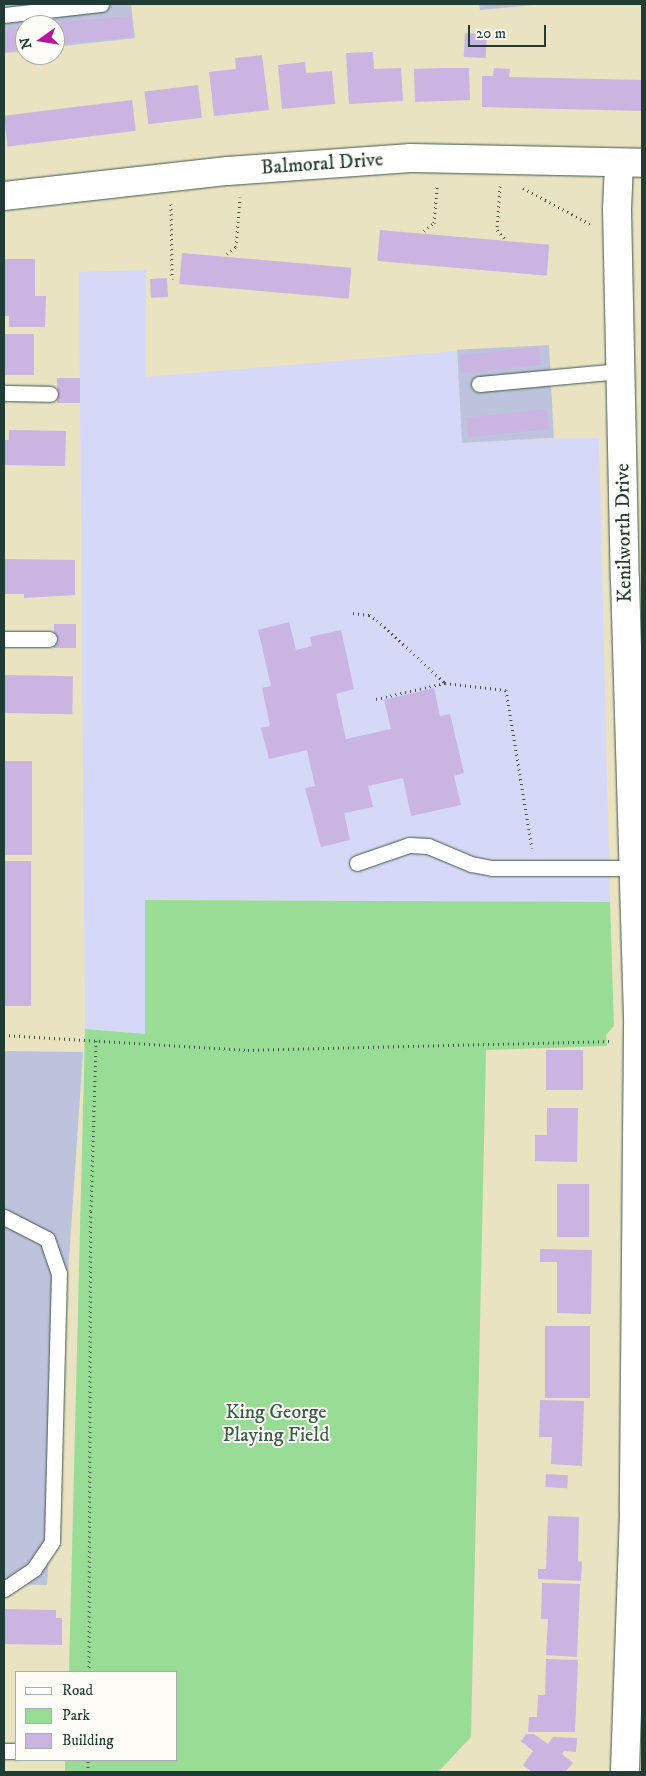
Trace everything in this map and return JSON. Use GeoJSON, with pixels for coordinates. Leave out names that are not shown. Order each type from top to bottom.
{"type":"FeatureCollection","features":[{"type":"Feature","properties":{"kind":"street","name":"Balmoral Drive"},"geometry":{"type":"LineString","coordinates":[[4,196],[228,171],[411,158],[547,160],[631,164]]}},
{"type":"Feature","properties":{"kind":"street","name":"Kenilworth Drive"},"geometry":{"type":"LineString","coordinates":[[625,1772],[638,1512],[640,1031],[633,868],[620,371],[631,164]]}},
{"type":"Feature","properties":{"kind":"lane"},"geometry":{"type":"LineString","coordinates":[[4,14],[53,6],[100,4]]}},
{"type":"Feature","properties":{"kind":"lane"},"geometry":{"type":"LineString","coordinates":[[479,384],[620,371]]}},
{"type":"Feature","properties":{"kind":"lane"},"geometry":{"type":"LineString","coordinates":[[4,393],[50,394]]}},
{"type":"Feature","properties":{"kind":"lane"},"geometry":{"type":"LineString","coordinates":[[4,639],[49,639]]}},
{"type":"Feature","properties":{"kind":"lane"},"geometry":{"type":"LineString","coordinates":[[357,863],[409,845],[428,846],[471,864],[492,868],[633,868]]}},
{"type":"Feature","properties":{"kind":"lane"},"geometry":{"type":"LineString","coordinates":[[4,1217],[46,1239],[59,1273],[52,1542],[34,1569],[4,1589]]}},
{"type":"Feature","properties":{"kind":"path"},"geometry":{"type":"LineString","coordinates":[[424,231],[434,223],[437,177]]}},
{"type":"Feature","properties":{"kind":"path"},"geometry":{"type":"LineString","coordinates":[[501,181],[497,230],[504,238]]}},
{"type":"Feature","properties":{"kind":"path"},"geometry":{"type":"LineString","coordinates":[[520,187],[597,227]]}},
{"type":"Feature","properties":{"kind":"path"},"geometry":{"type":"LineString","coordinates":[[228,254],[236,247],[240,192]]}},
{"type":"Feature","properties":{"kind":"path"},"geometry":{"type":"LineString","coordinates":[[171,202],[172,278]]}},
{"type":"Feature","properties":{"kind":"path"},"geometry":{"type":"LineString","coordinates":[[353,613],[369,615],[377,620],[445,683]]}},
{"type":"Feature","properties":{"kind":"path"},"geometry":{"type":"LineString","coordinates":[[376,699],[445,683],[506,690],[533,850]]}},
{"type":"Feature","properties":{"kind":"path"},"geometry":{"type":"LineString","coordinates":[[4,1035],[248,1050],[640,1031]]}},
{"type":"Feature","properties":{"kind":"path"},"geometry":{"type":"LineString","coordinates":[[90,1671],[91,1211],[96,1040]]}},
{"type":"Feature","properties":{"kind":"shaded area"},"geometry":{"type":"Polygon","coordinates":[[[4,4],[131,4],[135,38],[65,46],[65,15],[15,15],[15,52],[4,53],[4,4]]]}},
{"type":"Feature","properties":{"kind":"shaded area"},"geometry":{"type":"Polygon","coordinates":[[[479,4],[544,4],[480,10],[479,4]]]}},
{"type":"Feature","properties":{"kind":"shaded area"},"geometry":{"type":"Polygon","coordinates":[[[146,270],[146,377],[457,351],[463,439],[599,438],[610,902],[145,900],[145,1034],[85,1029],[79,272],[146,270]]]}},
{"type":"Feature","properties":{"kind":"shaded area"},"geometry":{"type":"Polygon","coordinates":[[[549,345],[554,438],[462,443],[457,350],[549,345]]]}},
{"type":"Feature","properties":{"kind":"shaded area"},"geometry":{"type":"Polygon","coordinates":[[[4,1051],[83,1052],[47,1585],[4,1584],[4,1051]]]}},
{"type":"Feature","properties":{"kind":"green space","name":"King George Playing Field"},"geometry":{"type":"Polygon","coordinates":[[[145,900],[610,902],[614,1026],[606,1035],[607,1046],[486,1050],[471,1737],[438,1772],[65,1772],[65,1761],[178,1761],[178,1671],[69,1671],[85,1029],[145,1034],[145,900]]]}},
{"type":"Feature","properties":{"kind":"building"},"geometry":{"type":"Polygon","coordinates":[[[483,4],[515,4],[515,5],[484,8],[483,4]]]}},
{"type":"Feature","properties":{"kind":"building"},"geometry":{"type":"Polygon","coordinates":[[[131,16],[133,37],[65,43],[65,22],[131,16]]]}},
{"type":"Feature","properties":{"kind":"building"},"geometry":{"type":"Polygon","coordinates":[[[15,29],[15,50],[4,52],[4,30],[15,29]]]}},
{"type":"Feature","properties":{"kind":"building"},"geometry":{"type":"Polygon","coordinates":[[[465,33],[487,34],[486,58],[464,57],[465,33]]]}},
{"type":"Feature","properties":{"kind":"building"},"geometry":{"type":"Polygon","coordinates":[[[373,52],[374,69],[401,68],[403,101],[349,104],[346,53],[373,52]]]}},
{"type":"Feature","properties":{"kind":"building"},"geometry":{"type":"Polygon","coordinates":[[[262,55],[269,110],[214,116],[209,72],[236,69],[235,58],[262,55]]]}},
{"type":"Feature","properties":{"kind":"building"},"geometry":{"type":"Polygon","coordinates":[[[305,62],[306,73],[332,71],[335,104],[282,109],[278,65],[305,62]]]}},
{"type":"Feature","properties":{"kind":"building"},"geometry":{"type":"Polygon","coordinates":[[[469,68],[470,100],[415,102],[414,69],[469,68]]]}},
{"type":"Feature","properties":{"kind":"building"},"geometry":{"type":"Polygon","coordinates":[[[494,68],[510,69],[509,77],[642,80],[642,111],[482,107],[482,76],[493,76],[494,68]]]}},
{"type":"Feature","properties":{"kind":"building"},"geometry":{"type":"Polygon","coordinates":[[[198,85],[202,118],[148,124],[144,92],[198,85]]]}},
{"type":"Feature","properties":{"kind":"building"},"geometry":{"type":"Polygon","coordinates":[[[132,100],[136,131],[8,146],[4,116],[132,100]]]}},
{"type":"Feature","properties":{"kind":"building"},"geometry":{"type":"Polygon","coordinates":[[[380,230],[549,245],[547,276],[377,261],[380,230]]]}},
{"type":"Feature","properties":{"kind":"building"},"geometry":{"type":"Polygon","coordinates":[[[182,253],[351,268],[349,299],[179,284],[182,253]]]}},
{"type":"Feature","properties":{"kind":"building"},"geometry":{"type":"Polygon","coordinates":[[[4,259],[35,259],[35,296],[46,296],[45,327],[9,327],[9,316],[4,316],[4,259]]]}},
{"type":"Feature","properties":{"kind":"building"},"geometry":{"type":"Polygon","coordinates":[[[167,278],[168,297],[151,298],[150,279],[167,278]]]}},
{"type":"Feature","properties":{"kind":"building"},"geometry":{"type":"Polygon","coordinates":[[[4,334],[34,334],[34,375],[4,375],[4,334]]]}},
{"type":"Feature","properties":{"kind":"building"},"geometry":{"type":"Polygon","coordinates":[[[539,347],[541,365],[461,373],[459,355],[539,347]]]}},
{"type":"Feature","properties":{"kind":"building"},"geometry":{"type":"Polygon","coordinates":[[[57,378],[80,378],[80,403],[57,403],[57,378]]]}},
{"type":"Feature","properties":{"kind":"building"},"geometry":{"type":"Polygon","coordinates":[[[547,409],[549,429],[469,437],[466,417],[547,409]]]}},
{"type":"Feature","properties":{"kind":"building"},"geometry":{"type":"Polygon","coordinates":[[[9,430],[66,431],[65,466],[4,465],[4,440],[9,440],[9,430]]]}},
{"type":"Feature","properties":{"kind":"building"},"geometry":{"type":"Polygon","coordinates":[[[4,559],[75,560],[75,595],[24,598],[24,594],[4,594],[4,559]]]}},
{"type":"Feature","properties":{"kind":"building"},"geometry":{"type":"Polygon","coordinates":[[[289,622],[296,650],[312,646],[310,637],[341,630],[354,689],[336,694],[346,739],[391,729],[384,700],[434,688],[440,716],[450,714],[464,773],[454,776],[461,805],[411,816],[403,778],[368,786],[373,807],[344,813],[350,840],[321,847],[305,788],[315,786],[307,750],[269,759],[261,728],[270,726],[262,688],[271,686],[258,630],[289,622]]]}},
{"type":"Feature","properties":{"kind":"building"},"geometry":{"type":"Polygon","coordinates":[[[54,624],[76,624],[76,648],[54,648],[54,624]]]}},
{"type":"Feature","properties":{"kind":"building"},"geometry":{"type":"Polygon","coordinates":[[[4,675],[73,676],[72,714],[4,713],[4,675]]]}},
{"type":"Feature","properties":{"kind":"building"},"geometry":{"type":"Polygon","coordinates":[[[4,761],[32,761],[32,855],[4,855],[4,761]]]}},
{"type":"Feature","properties":{"kind":"building"},"geometry":{"type":"Polygon","coordinates":[[[4,861],[31,861],[31,1006],[4,1006],[4,861]]]}},
{"type":"Feature","properties":{"kind":"building"},"geometry":{"type":"Polygon","coordinates":[[[546,1050],[583,1050],[583,1090],[546,1090],[546,1050]]]}},
{"type":"Feature","properties":{"kind":"building"},"geometry":{"type":"Polygon","coordinates":[[[547,1108],[578,1108],[577,1162],[535,1161],[535,1135],[547,1135],[547,1108]]]}},
{"type":"Feature","properties":{"kind":"building"},"geometry":{"type":"Polygon","coordinates":[[[557,1184],[589,1184],[589,1237],[557,1237],[557,1184]]]}},
{"type":"Feature","properties":{"kind":"building"},"geometry":{"type":"Polygon","coordinates":[[[540,1249],[592,1250],[591,1314],[557,1313],[557,1262],[540,1262],[540,1249]]]}},
{"type":"Feature","properties":{"kind":"building"},"geometry":{"type":"Polygon","coordinates":[[[545,1326],[590,1326],[590,1398],[545,1398],[545,1326]]]}},
{"type":"Feature","properties":{"kind":"building"},"geometry":{"type":"Polygon","coordinates":[[[540,1400],[584,1401],[582,1466],[551,1464],[552,1437],[539,1437],[540,1400]]]}},
{"type":"Feature","properties":{"kind":"building"},"geometry":{"type":"Polygon","coordinates":[[[546,1474],[568,1475],[567,1488],[545,1487],[546,1474]]]}},
{"type":"Feature","properties":{"kind":"building"},"geometry":{"type":"Polygon","coordinates":[[[548,1516],[579,1517],[578,1561],[582,1562],[581,1581],[538,1579],[538,1569],[546,1569],[548,1516]]]}},
{"type":"Feature","properties":{"kind":"building"},"geometry":{"type":"Polygon","coordinates":[[[542,1583],[580,1584],[577,1657],[546,1655],[548,1619],[541,1619],[542,1583]]]}},
{"type":"Feature","properties":{"kind":"building"},"geometry":{"type":"Polygon","coordinates":[[[4,1609],[56,1610],[56,1618],[62,1618],[62,1645],[4,1644],[4,1609]]]}},
{"type":"Feature","properties":{"kind":"building"},"geometry":{"type":"Polygon","coordinates":[[[546,1659],[578,1660],[575,1732],[528,1732],[529,1717],[537,1717],[538,1695],[545,1695],[546,1659]]]}},
{"type":"Feature","properties":{"kind":"building"},"geometry":{"type":"Polygon","coordinates":[[[526,1734],[534,1734],[548,1744],[553,1737],[577,1738],[576,1752],[564,1751],[562,1754],[573,1763],[565,1772],[532,1772],[523,1765],[533,1751],[521,1741],[526,1734]]]}}]}
